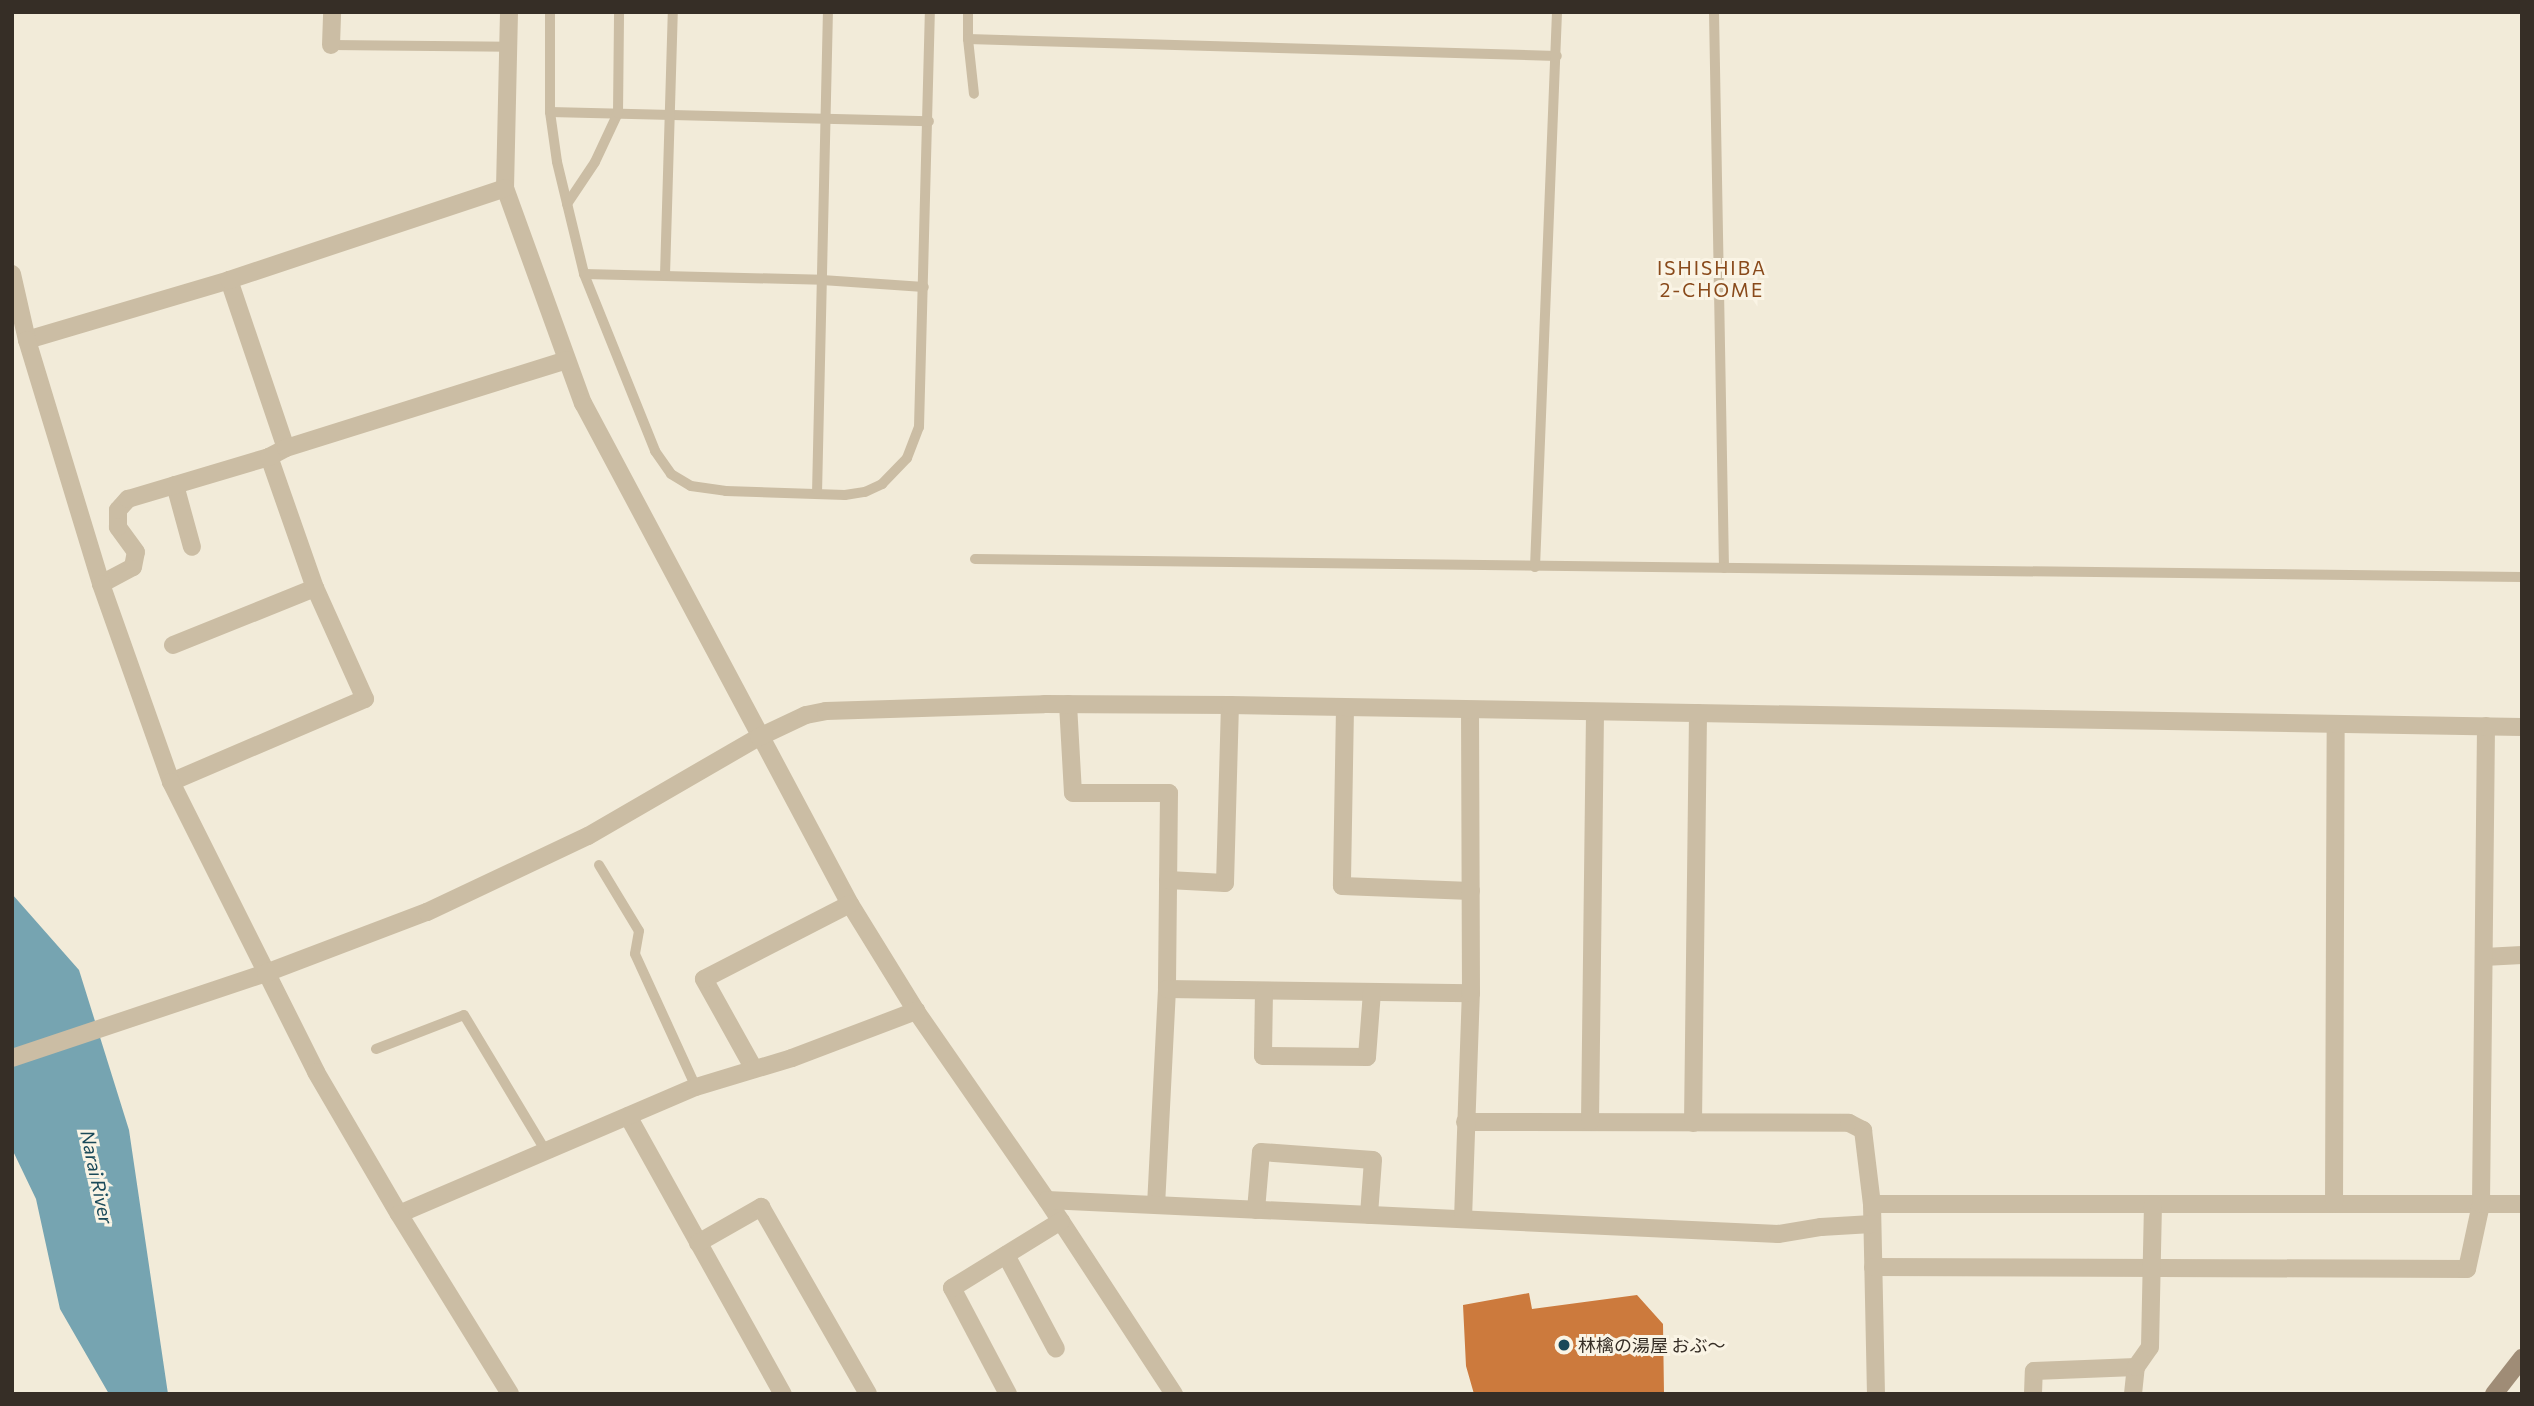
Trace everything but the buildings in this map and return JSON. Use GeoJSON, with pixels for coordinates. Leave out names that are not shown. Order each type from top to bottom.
{"type":"FeatureCollection","features":[{"type":"Feature","properties":{"kind":"main road"},"geometry":{"type":"LineString","coordinates":[[2494,1394],[2522,1358]]}},
{"type":"Feature","properties":{"kind":"street"},"geometry":{"type":"LineString","coordinates":[[331,45],[332,12]]}},
{"type":"Feature","properties":{"kind":"street"},"geometry":{"type":"LineString","coordinates":[[509,12],[505,188],[583,403],[850,904],[916,1012],[1047,1200],[1174,1394]]}},
{"type":"Feature","properties":{"kind":"street"},"geometry":{"type":"LineString","coordinates":[[27,340],[229,280],[505,188]]}},
{"type":"Feature","properties":{"kind":"street"},"geometry":{"type":"LineString","coordinates":[[12,274],[27,340],[101,584],[171,782],[316,1072],[399,1214],[510,1394]]}},
{"type":"Feature","properties":{"kind":"street"},"geometry":{"type":"LineString","coordinates":[[229,280],[286,448]]}},
{"type":"Feature","properties":{"kind":"street"},"geometry":{"type":"LineString","coordinates":[[101,584],[133,567],[136,552],[118,527],[118,510],[128,499],[269,457],[286,448],[566,360]]}},
{"type":"Feature","properties":{"kind":"street"},"geometry":{"type":"LineString","coordinates":[[171,782],[365,699],[315,588],[269,457]]}},
{"type":"Feature","properties":{"kind":"street"},"geometry":{"type":"LineString","coordinates":[[175,485],[192,547]]}},
{"type":"Feature","properties":{"kind":"street"},"geometry":{"type":"LineString","coordinates":[[173,645],[315,588]]}},
{"type":"Feature","properties":{"kind":"street"},"geometry":{"type":"LineString","coordinates":[[1068,704],[1073,793],[1169,793],[1167,989],[1156,1205]]}},
{"type":"Feature","properties":{"kind":"street"},"geometry":{"type":"LineString","coordinates":[[12,1058],[266,973],[427,912],[588,836],[759,737],[806,715],[826,712],[1068,704],[1230,705],[2522,727]]}},
{"type":"Feature","properties":{"kind":"street"},"geometry":{"type":"LineString","coordinates":[[1168,880],[1225,883],[1230,705]]}},
{"type":"Feature","properties":{"kind":"street"},"geometry":{"type":"LineString","coordinates":[[1345,708],[1342,886],[1471,891]]}},
{"type":"Feature","properties":{"kind":"street"},"geometry":{"type":"LineString","coordinates":[[1463,1219],[1471,993],[1470,710]]}},
{"type":"Feature","properties":{"kind":"street"},"geometry":{"type":"LineString","coordinates":[[1590,1122],[1595,712]]}},
{"type":"Feature","properties":{"kind":"street"},"geometry":{"type":"LineString","coordinates":[[1693,1123],[1698,713]]}},
{"type":"Feature","properties":{"kind":"street"},"geometry":{"type":"LineString","coordinates":[[2333,1204],[2336,724]]}},
{"type":"Feature","properties":{"kind":"street"},"geometry":{"type":"LineString","coordinates":[[1873,1267],[2467,1269],[2481,1204],[2486,726]]}},
{"type":"Feature","properties":{"kind":"street"},"geometry":{"type":"LineString","coordinates":[[754,1069],[704,979],[850,904]]}},
{"type":"Feature","properties":{"kind":"street"},"geometry":{"type":"LineString","coordinates":[[2484,957],[2522,955]]}},
{"type":"Feature","properties":{"kind":"street"},"geometry":{"type":"LineString","coordinates":[[1167,989],[1471,993]]}},
{"type":"Feature","properties":{"kind":"street"},"geometry":{"type":"LineString","coordinates":[[1264,991],[1264,1056],[1367,1058],[1372,992]]}},
{"type":"Feature","properties":{"kind":"street"},"geometry":{"type":"LineString","coordinates":[[399,1214],[696,1087],[916,1012]]}},
{"type":"Feature","properties":{"kind":"street"},"geometry":{"type":"LineString","coordinates":[[628,1116],[783,1394]]}},
{"type":"Feature","properties":{"kind":"street"},"geometry":{"type":"LineString","coordinates":[[1465,1122],[1849,1123],[1864,1130],[1872,1204],[1876,1394]]}},
{"type":"Feature","properties":{"kind":"street"},"geometry":{"type":"LineString","coordinates":[[1256,1210],[1261,1152],[1373,1160],[1369,1215]]}},
{"type":"Feature","properties":{"kind":"street"},"geometry":{"type":"LineString","coordinates":[[1047,1200],[1778,1234],[1821,1227],[1872,1224]]}},
{"type":"Feature","properties":{"kind":"street"},"geometry":{"type":"LineString","coordinates":[[1872,1204],[2522,1204]]}},
{"type":"Feature","properties":{"kind":"street"},"geometry":{"type":"LineString","coordinates":[[2133,1394],[2136,1367],[2150,1347],[2153,1204]]}},
{"type":"Feature","properties":{"kind":"street"},"geometry":{"type":"LineString","coordinates":[[698,1243],[761,1207],[868,1394]]}},
{"type":"Feature","properties":{"kind":"street"},"geometry":{"type":"LineString","coordinates":[[1008,1394],[952,1288],[1061,1222]]}},
{"type":"Feature","properties":{"kind":"street"},"geometry":{"type":"LineString","coordinates":[[1006,1255],[1056,1349]]}},
{"type":"Feature","properties":{"kind":"street"},"geometry":{"type":"LineString","coordinates":[[2033,1394],[2034,1371],[2136,1367]]}},
{"type":"Feature","properties":{"kind":"lane"},"geometry":{"type":"LineString","coordinates":[[550,12],[550,113],[557,162],[567,204],[584,275],[655,451],[671,474],[691,486],[726,491],[817,494],[865,492],[882,484],[907,458],[919,427],[930,12]]}},
{"type":"Feature","properties":{"kind":"lane"},"geometry":{"type":"LineString","coordinates":[[567,204],[595,162],[618,113],[619,12]]}},
{"type":"Feature","properties":{"kind":"lane"},"geometry":{"type":"LineString","coordinates":[[665,275],[673,12]]}},
{"type":"Feature","properties":{"kind":"lane"},"geometry":{"type":"LineString","coordinates":[[817,494],[828,12]]}},
{"type":"Feature","properties":{"kind":"lane"},"geometry":{"type":"LineString","coordinates":[[968,12],[974,94]]}},
{"type":"Feature","properties":{"kind":"lane"},"geometry":{"type":"LineString","coordinates":[[1535,567],[1557,12]]}},
{"type":"Feature","properties":{"kind":"lane"},"geometry":{"type":"LineString","coordinates":[[1714,12],[1724,568]]}},
{"type":"Feature","properties":{"kind":"lane"},"geometry":{"type":"LineString","coordinates":[[968,40],[1557,57]]}},
{"type":"Feature","properties":{"kind":"lane"},"geometry":{"type":"LineString","coordinates":[[331,45],[509,47]]}},
{"type":"Feature","properties":{"kind":"lane"},"geometry":{"type":"LineString","coordinates":[[550,113],[929,121]]}},
{"type":"Feature","properties":{"kind":"lane"},"geometry":{"type":"LineString","coordinates":[[584,275],[822,280],[924,287]]}},
{"type":"Feature","properties":{"kind":"lane"},"geometry":{"type":"LineString","coordinates":[[975,559],[2522,577]]}},
{"type":"Feature","properties":{"kind":"lane"},"geometry":{"type":"LineString","coordinates":[[599,865],[639,931],[635,954],[696,1087]]}},
{"type":"Feature","properties":{"kind":"lane"},"geometry":{"type":"LineString","coordinates":[[376,1049],[464,1015],[545,1150]]}},
{"type":"Feature","properties":{"kind":"water","name":"Narai River"},"geometry":{"type":"Polygon","coordinates":[[[12,894],[79,970],[129,1130],[168,1394],[109,1394],[60,1309],[36,1199],[12,1149],[12,894]]]}},
{"type":"Feature","properties":{"kind":"place","name":"林檎の湯屋 おぶ～"},"geometry":{"type":"Point","coordinates":[1564,1345]}},
{"type":"Feature","properties":{"kind":"district","name":"ISHISHIBA 2-CHOME"},"geometry":{"type":"Point","coordinates":[1712,279]}}]}
